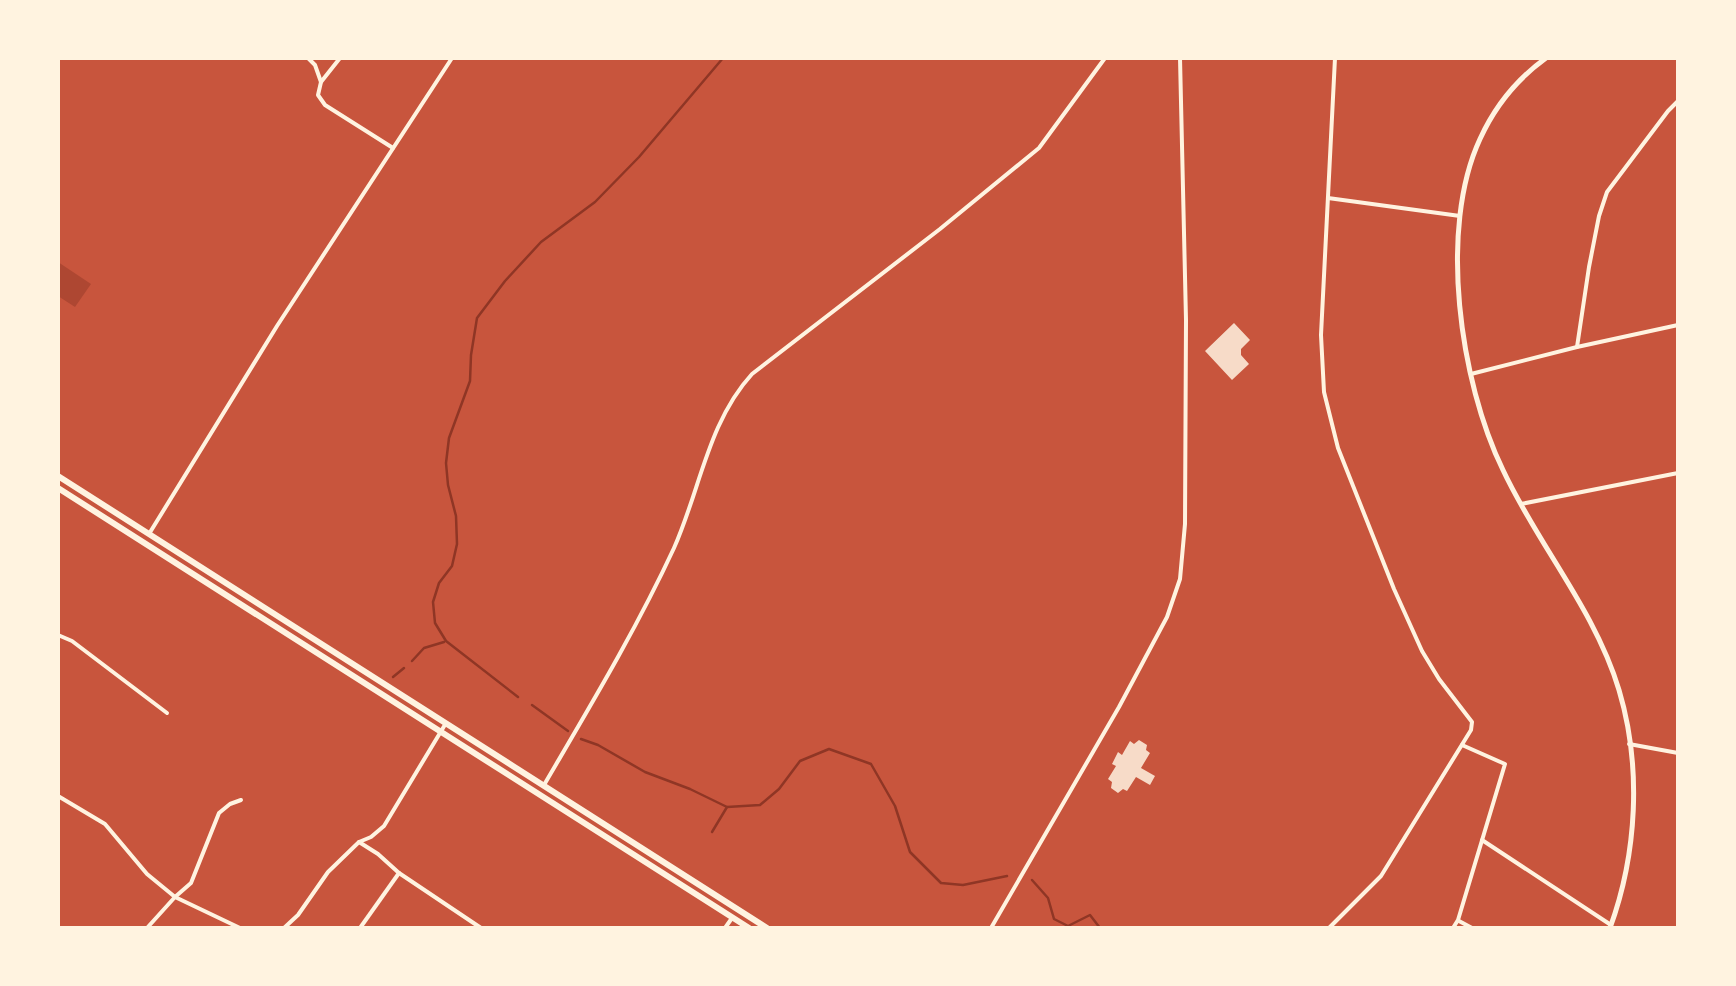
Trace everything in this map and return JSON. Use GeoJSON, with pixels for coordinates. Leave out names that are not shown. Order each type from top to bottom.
{"type":"FeatureCollection","features":[{"type":"Feature","properties":{"kind":"main road"},"geometry":{"type":"LineString","coordinates":[[1546,58],[1505,97],[1485,128],[1469,168],[1460,216],[1461,310],[1471,374],[1495,453],[1610,662],[1623,704],[1634,791],[1628,865],[1611,927]]}},
{"type":"Feature","properties":{"kind":"main road"},"geometry":{"type":"LineString","coordinates":[[58,476],[767,928]]}},
{"type":"Feature","properties":{"kind":"main road"},"geometry":{"type":"LineString","coordinates":[[58,488],[750,928]]}},
{"type":"Feature","properties":{"kind":"main road"},"geometry":{"type":"LineString","coordinates":[[208,584],[214,576]]}},
{"type":"Feature","properties":{"kind":"street"},"geometry":{"type":"LineString","coordinates":[[308,58],[321,82]]}},
{"type":"Feature","properties":{"kind":"street"},"geometry":{"type":"LineString","coordinates":[[340,58],[321,82],[318,95],[325,106],[393,148]]}},
{"type":"Feature","properties":{"kind":"street"},"geometry":{"type":"LineString","coordinates":[[148,534],[277,326],[452,58]]}},
{"type":"Feature","properties":{"kind":"street"},"geometry":{"type":"LineString","coordinates":[[544,785],[660,577],[708,448],[735,392],[752,374],[1039,148],[1105,58]]}},
{"type":"Feature","properties":{"kind":"street"},"geometry":{"type":"LineString","coordinates":[[992,928],[1168,617],[1180,579],[1185,524],[1186,336],[1180,58]]}},
{"type":"Feature","properties":{"kind":"street"},"geometry":{"type":"LineString","coordinates":[[1329,928],[1381,876],[1471,730],[1472,722],[1438,680],[1394,589],[1338,448],[1324,392],[1321,335],[1335,58]]}},
{"type":"Feature","properties":{"kind":"street"},"geometry":{"type":"LineString","coordinates":[[1578,346],[1596,233],[1607,192],[1678,101]]}},
{"type":"Feature","properties":{"kind":"street"},"geometry":{"type":"LineString","coordinates":[[1328,198],[1460,216]]}},
{"type":"Feature","properties":{"kind":"street"},"geometry":{"type":"LineString","coordinates":[[1471,374],[1678,325]]}},
{"type":"Feature","properties":{"kind":"street"},"geometry":{"type":"LineString","coordinates":[[1520,504],[1678,473]]}},
{"type":"Feature","properties":{"kind":"street"},"geometry":{"type":"LineString","coordinates":[[58,634],[167,713]]}},
{"type":"Feature","properties":{"kind":"street"},"geometry":{"type":"LineString","coordinates":[[284,928],[328,872],[359,842],[384,826],[446,723]]}},
{"type":"Feature","properties":{"kind":"street"},"geometry":{"type":"LineString","coordinates":[[1629,744],[1678,752]]}},
{"type":"Feature","properties":{"kind":"street"},"geometry":{"type":"LineString","coordinates":[[1453,928],[1505,764],[1460,745]]}},
{"type":"Feature","properties":{"kind":"street"},"geometry":{"type":"LineString","coordinates":[[58,796],[105,824],[147,874],[175,897],[240,928]]}},
{"type":"Feature","properties":{"kind":"street"},"geometry":{"type":"LineString","coordinates":[[147,928],[191,883],[219,813],[241,800]]}},
{"type":"Feature","properties":{"kind":"street"},"geometry":{"type":"LineString","coordinates":[[1482,840],[1611,927]]}},
{"type":"Feature","properties":{"kind":"street"},"geometry":{"type":"LineString","coordinates":[[359,842],[481,928]]}},
{"type":"Feature","properties":{"kind":"street"},"geometry":{"type":"LineString","coordinates":[[360,928],[399,873]]}},
{"type":"Feature","properties":{"kind":"street"},"geometry":{"type":"LineString","coordinates":[[726,928],[732,918]]}},
{"type":"Feature","properties":{"kind":"street"},"geometry":{"type":"LineString","coordinates":[[1458,920],[1472,928]]}},
{"type":"Feature","properties":{"kind":"shaded area"},"geometry":{"type":"Polygon","coordinates":[[[58,262],[91,284],[75,307],[58,296],[58,262]]]}},
{"type":"Feature","properties":{"kind":"building"},"geometry":{"type":"Polygon","coordinates":[[[1234,323],[1250,340],[1241,349],[1249,364],[1232,380],[1205,351],[1234,323]]]}},
{"type":"Feature","properties":{"kind":"building"},"geometry":{"type":"Polygon","coordinates":[[[1139,740],[1150,753],[1141,768],[1155,776],[1150,785],[1136,777],[1127,791],[1118,793],[1108,779],[1116,766],[1112,764],[1130,741],[1134,744],[1139,740]]]}},
{"type":"Feature","properties":{"kind":"waterway"},"geometry":{"type":"LineString","coordinates":[[518,697],[446,641],[435,623],[433,602],[439,583],[452,566],[457,544],[446,463],[449,438],[470,381],[477,318],[541,242],[595,202],[639,157],[723,58]]}},
{"type":"Feature","properties":{"kind":"waterway"},"geometry":{"type":"LineString","coordinates":[[412,661],[424,648],[444,642]]}},
{"type":"Feature","properties":{"kind":"waterway"},"geometry":{"type":"LineString","coordinates":[[393,677],[404,668]]}},
{"type":"Feature","properties":{"kind":"waterway"},"geometry":{"type":"LineString","coordinates":[[532,705],[568,731]]}},
{"type":"Feature","properties":{"kind":"waterway"},"geometry":{"type":"LineString","coordinates":[[581,739],[727,807],[760,805],[779,789],[800,761],[829,749],[871,764],[895,806],[910,852],[941,883],[963,885],[1007,876]]}},
{"type":"Feature","properties":{"kind":"waterway"},"geometry":{"type":"LineString","coordinates":[[712,832],[727,807]]}},
{"type":"Feature","properties":{"kind":"waterway"},"geometry":{"type":"LineString","coordinates":[[1032,880],[1048,898],[1054,919],[1068,926],[1090,915],[1100,928]]}}]}
